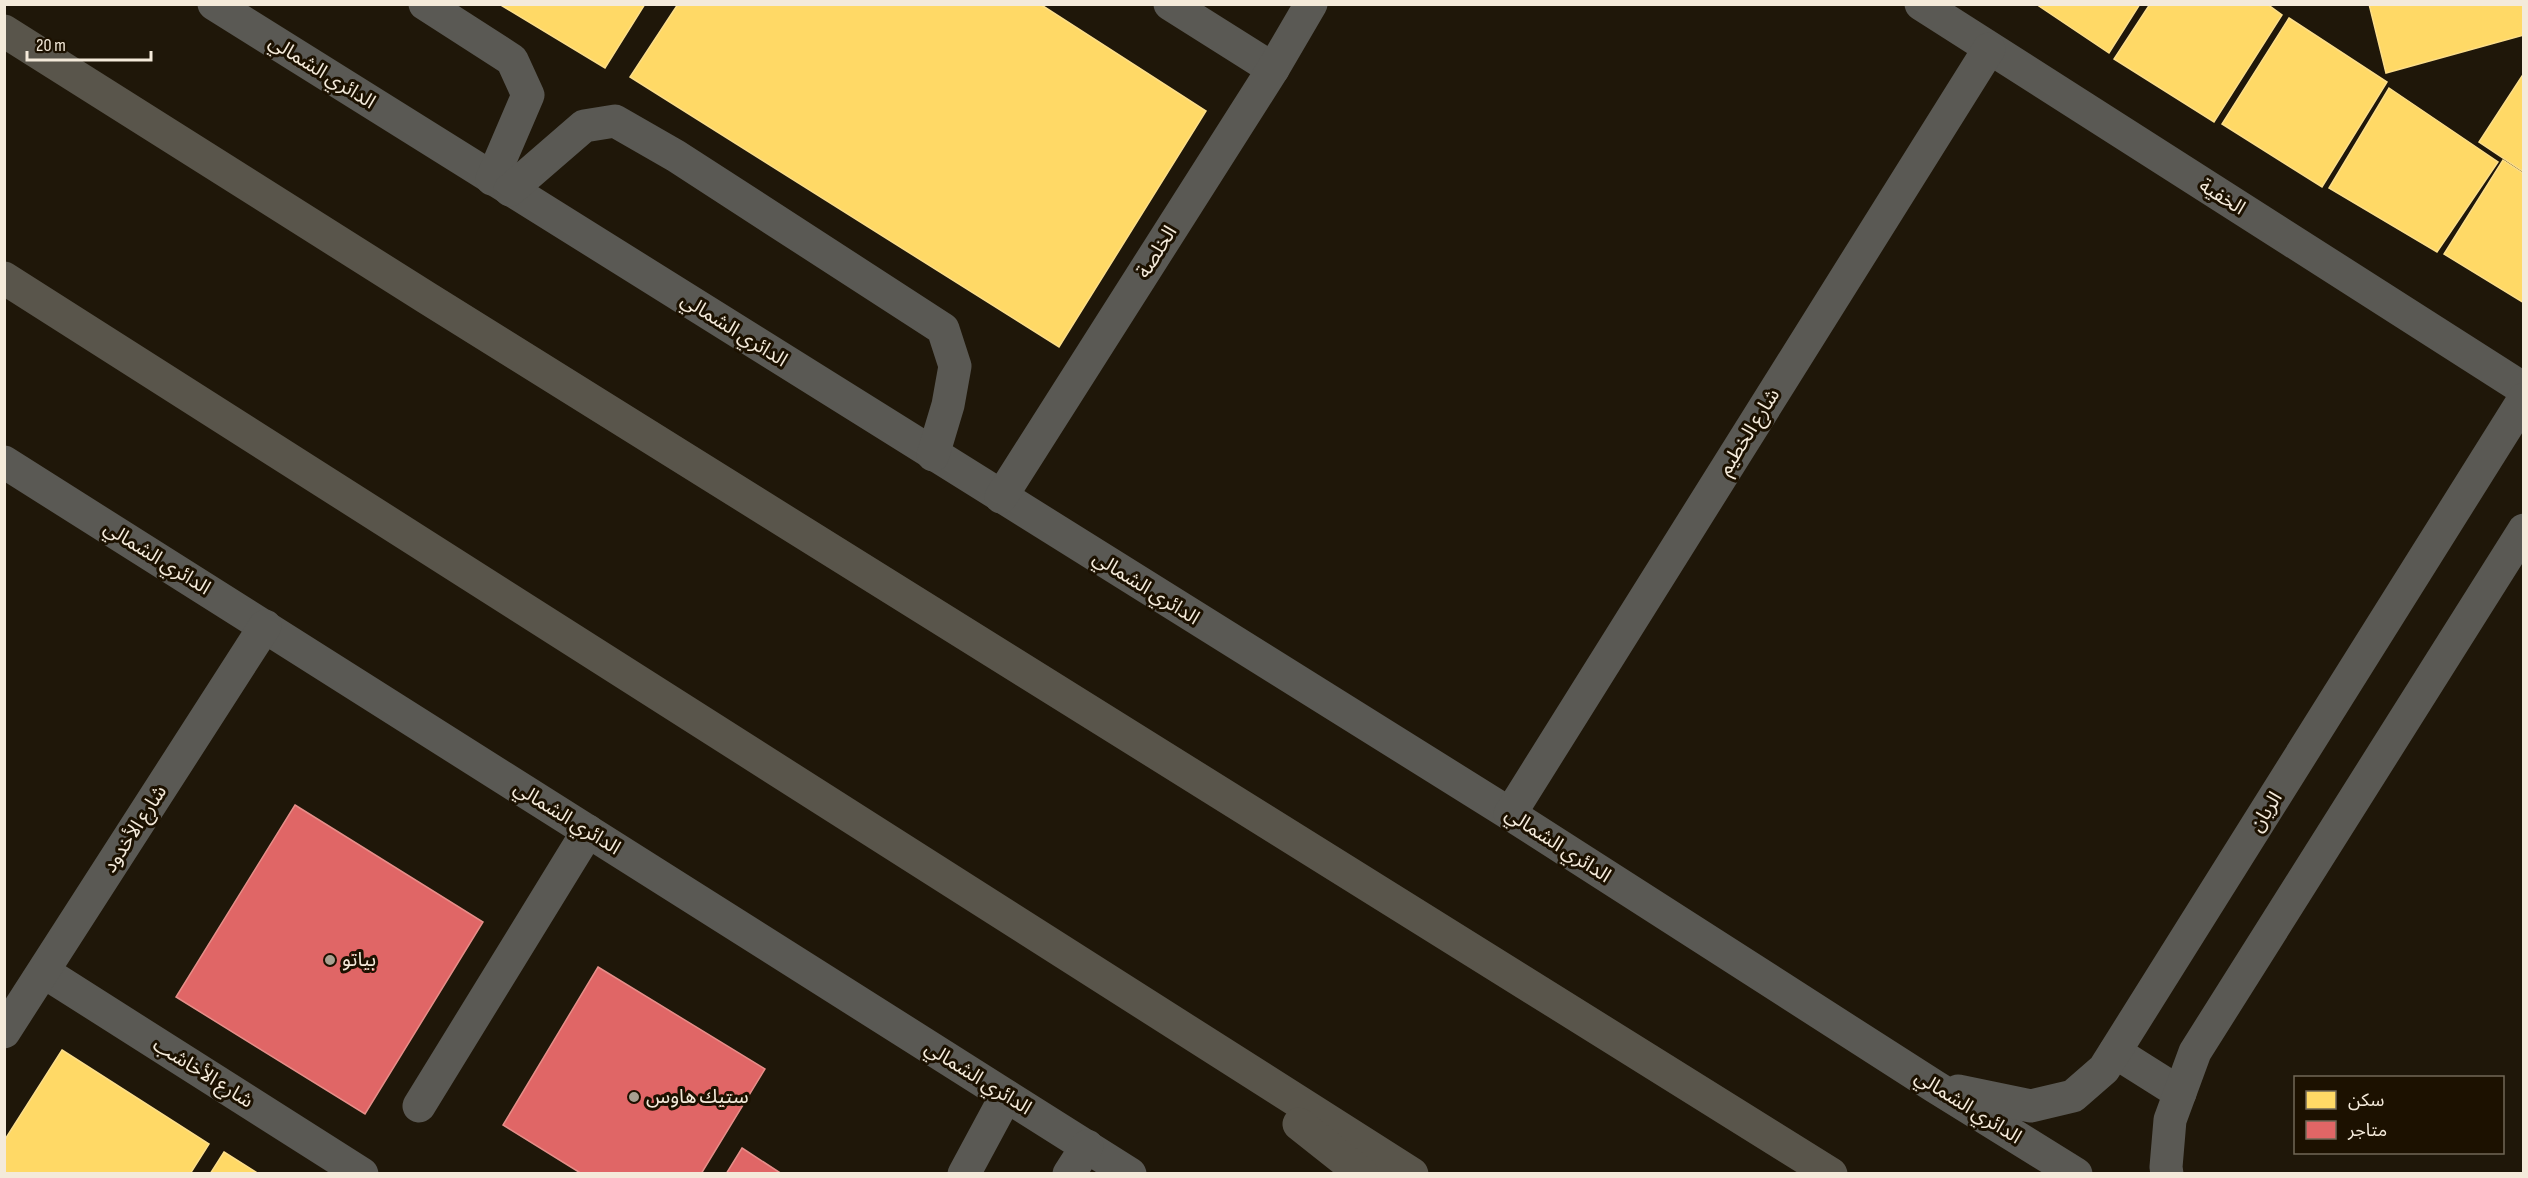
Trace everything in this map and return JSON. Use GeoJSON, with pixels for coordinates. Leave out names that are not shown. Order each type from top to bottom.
{"type":"FeatureCollection","features":[{"type":"Feature","properties":{"kind":"highway"},"geometry":{"type":"LineString","coordinates":[[4,31],[426,298],[1831,1173]]}},
{"type":"Feature","properties":{"kind":"highway"},"geometry":{"type":"LineString","coordinates":[[4,278],[1166,1019],[1412,1173]]}},
{"type":"Feature","properties":{"kind":"highway"},"geometry":{"type":"LineString","coordinates":[[1166,1019],[1362,1173]]}},
{"type":"Feature","properties":{"kind":"highway"},"geometry":{"type":"LineString","coordinates":[[1765,1132],[1848,1173]]}},
{"type":"Feature","properties":{"kind":"street","name":"الدائري الشمالي"},"geometry":{"type":"LineString","coordinates":[[214,4],[1001,498],[1510,814],[1934,1086],[2076,1173]]}},
{"type":"Feature","properties":{"kind":"street"},"geometry":{"type":"LineString","coordinates":[[425,4],[512,60],[528,95],[501,185]]}},
{"type":"Feature","properties":{"kind":"street"},"geometry":{"type":"LineString","coordinates":[[1170,4],[1273,69]]}},
{"type":"Feature","properties":{"kind":"street","name":"الخلصة"},"geometry":{"type":"LineString","coordinates":[[1001,498],[1273,69],[1311,4]]}},
{"type":"Feature","properties":{"kind":"street","name":"الخفية"},"geometry":{"type":"LineString","coordinates":[[1921,4],[2523,389]]}},
{"type":"Feature","properties":{"kind":"street","name":"شارع الخطيم"},"geometry":{"type":"LineString","coordinates":[[1510,814],[1989,49]]}},
{"type":"Feature","properties":{"kind":"street"},"geometry":{"type":"LineString","coordinates":[[501,185],[584,126],[615,121],[676,156],[943,329],[955,366],[948,405],[933,455]]}},
{"type":"Feature","properties":{"kind":"street","name":"الريان"},"geometry":{"type":"LineString","coordinates":[[1934,1086],[2031,1106],[2073,1096],[2104,1068],[2523,399]]}},
{"type":"Feature","properties":{"kind":"street","name":"الدائري الشمالي"},"geometry":{"type":"LineString","coordinates":[[4,462],[1130,1173]]}},
{"type":"Feature","properties":{"kind":"street"},"geometry":{"type":"LineString","coordinates":[[2168,1173],[2166,1167],[2170,1120],[2195,1052],[2521,538]]}},
{"type":"Feature","properties":{"kind":"street","name":"شارع الأخدود"},"geometry":{"type":"LineString","coordinates":[[4,1032],[265,626]]}},
{"type":"Feature","properties":{"kind":"street"},"geometry":{"type":"LineString","coordinates":[[419,1106],[588,831]]}},
{"type":"Feature","properties":{"kind":"street","name":"شارع الأخاشب"},"geometry":{"type":"LineString","coordinates":[[44,972],[362,1173]]}},
{"type":"Feature","properties":{"kind":"street"},"geometry":{"type":"LineString","coordinates":[[2115,1052],[2180,1093]]}},
{"type":"Feature","properties":{"kind":"street"},"geometry":{"type":"LineString","coordinates":[[964,1173],[1006,1096]]}},
{"type":"Feature","properties":{"kind":"street"},"geometry":{"type":"LineString","coordinates":[[1069,1173],[1087,1146]]}},
{"type":"Feature","properties":{"kind":"building: سكن"},"geometry":{"type":"Polygon","coordinates":[[[499,4],[645,4],[605,68],[499,4]]]}},
{"type":"Feature","properties":{"kind":"building: سكن"},"geometry":{"type":"Polygon","coordinates":[[[678,4],[1040,4],[1206,111],[1059,347],[630,77],[678,4]]]}},
{"type":"Feature","properties":{"kind":"building: سكن"},"geometry":{"type":"Polygon","coordinates":[[[2036,4],[2140,4],[2109,53],[2036,4]]]}},
{"type":"Feature","properties":{"kind":"building: سكن"},"geometry":{"type":"Polygon","coordinates":[[[2150,4],[2267,4],[2282,15],[2214,122],[2114,59],[2150,4]]]}},
{"type":"Feature","properties":{"kind":"building: سكن"},"geometry":{"type":"Polygon","coordinates":[[[2369,4],[2524,4],[2524,35],[2386,73],[2369,4]]]}},
{"type":"Feature","properties":{"kind":"building: سكن"},"geometry":{"type":"Polygon","coordinates":[[[2289,18],[2387,82],[2322,187],[2222,124],[2289,18]]]}},
{"type":"Feature","properties":{"kind":"building: سكن"},"geometry":{"type":"Polygon","coordinates":[[[2524,73],[2524,172],[2479,142],[2524,73]]]}},
{"type":"Feature","properties":{"kind":"building: سكن"},"geometry":{"type":"Polygon","coordinates":[[[2389,88],[2498,162],[2437,252],[2329,188],[2389,88]]]}},
{"type":"Feature","properties":{"kind":"building: سكن"},"geometry":{"type":"Polygon","coordinates":[[[2503,160],[2524,174],[2524,303],[2444,254],[2503,160]]]}},
{"type":"Feature","properties":{"kind":"building: سكن"},"geometry":{"type":"Polygon","coordinates":[[[62,1050],[209,1144],[190,1174],[8,1174],[4,1171],[4,1141],[62,1050]]]}},
{"type":"Feature","properties":{"kind":"building: سكن"},"geometry":{"type":"Polygon","coordinates":[[[224,1152],[259,1174],[210,1174],[224,1152]]]}},
{"type":"Feature","properties":{"kind":"building: متاجر","name":"بياتو"},"geometry":{"type":"Polygon","coordinates":[[[295,805],[483,922],[365,1114],[176,997],[295,805]]]}},
{"type":"Feature","properties":{"kind":"building: متاجر","name":"ستيك هاوس"},"geometry":{"type":"Polygon","coordinates":[[[598,967],[765,1069],[701,1174],[582,1174],[503,1125],[598,967]]]}},
{"type":"Feature","properties":{"kind":"building: متاجر"},"geometry":{"type":"Polygon","coordinates":[[[742,1148],[782,1174],[726,1174],[742,1148]]]}},
{"type":"Feature","properties":{"kind":"place","name":"بياتو"},"geometry":{"type":"Point","coordinates":[330,960]}},
{"type":"Feature","properties":{"kind":"place","name":"ستيك هاوس"},"geometry":{"type":"Point","coordinates":[634,1097]}}]}
